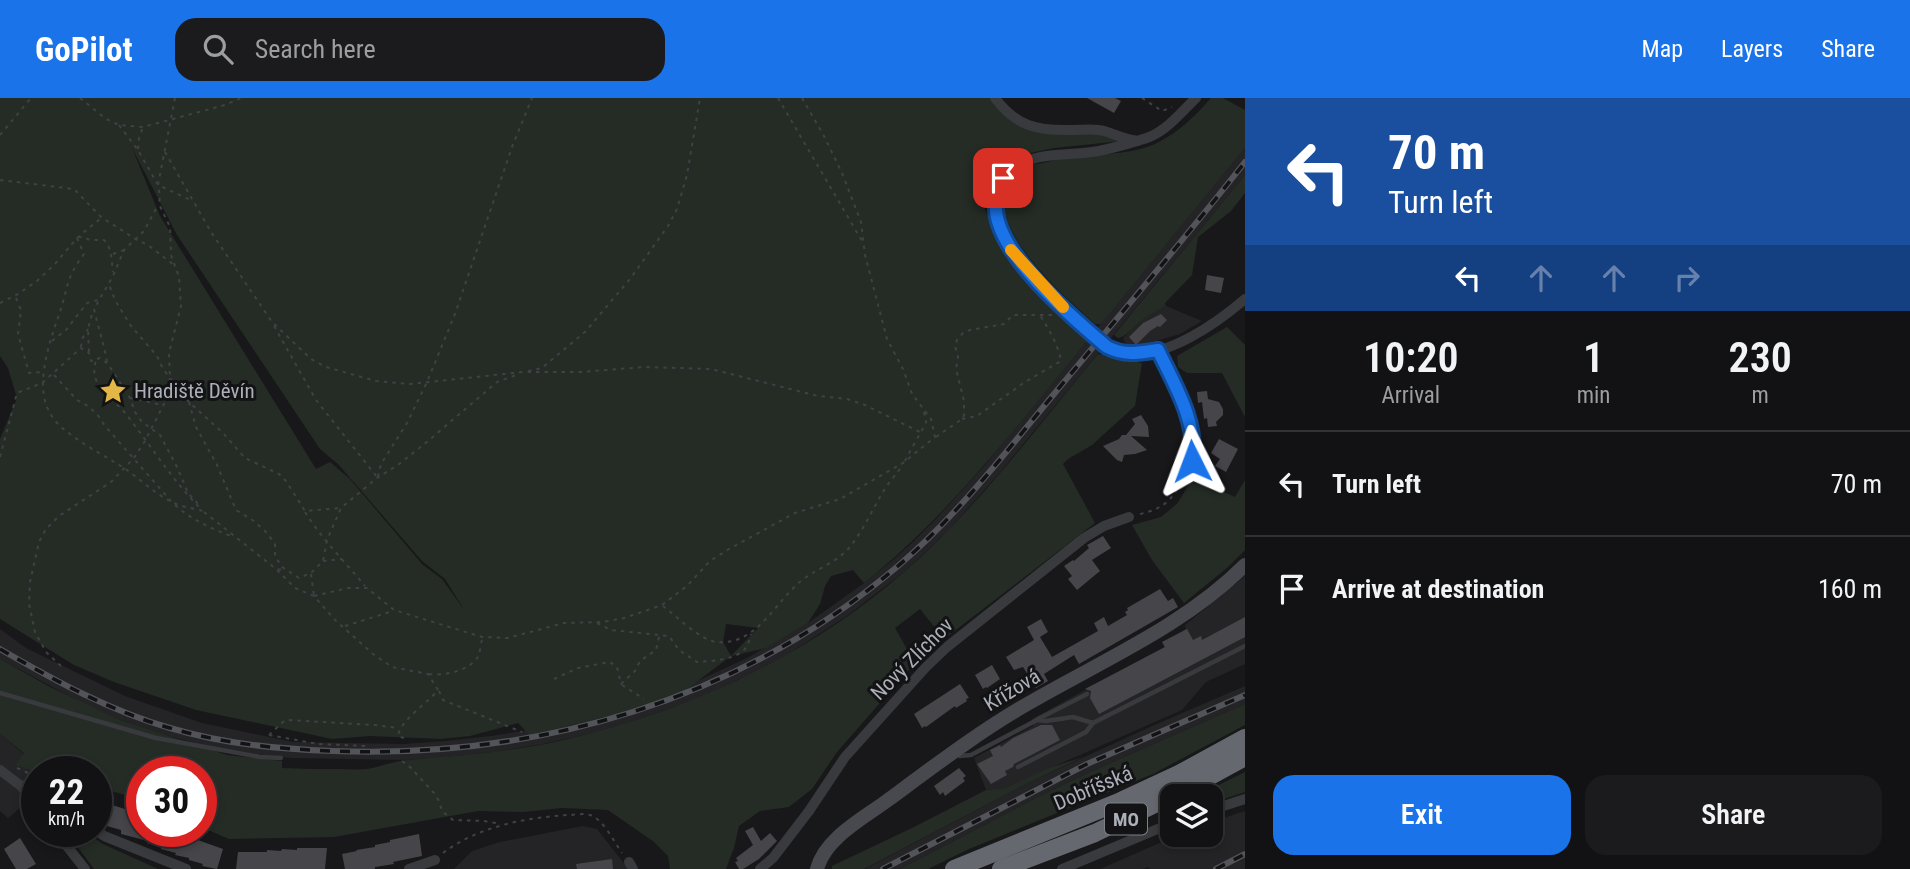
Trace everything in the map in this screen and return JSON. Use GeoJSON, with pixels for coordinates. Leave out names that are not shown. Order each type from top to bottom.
{"type":"FeatureCollection","features":[{"type":"Feature","properties":{"kind":"highway","name":"Dobříšská"},"geometry":{"type":"LineString","coordinates":[[954,869],[1121,801],[1179,774],[1245,738]]}},
{"type":"Feature","properties":{"kind":"highway","name":"Dobříšská"},"geometry":{"type":"LineString","coordinates":[[1002,869],[1095,833],[1245,757]]}},
{"type":"Feature","properties":{"kind":"street"},"geometry":{"type":"LineString","coordinates":[[995,98],[1015,120],[1033,127],[1100,130],[1138,141]]}},
{"type":"Feature","properties":{"kind":"street"},"geometry":{"type":"LineString","coordinates":[[1196,98],[1169,124],[1138,141],[1094,152],[1024,161],[1008,171],[1003,178],[996,196],[996,212],[1007,243],[1015,255],[1098,340],[1107,347],[1124,353],[1158,350],[1188,338],[1216,323],[1245,299]]}},
{"type":"Feature","properties":{"kind":"street"},"geometry":{"type":"LineString","coordinates":[[1158,350],[1191,428],[1194,449],[1187,473]]}},
{"type":"Feature","properties":{"kind":"street","name":"Nový Zlíchov"},"geometry":{"type":"LineString","coordinates":[[760,869],[773,858],[795,830],[845,757],[940,654],[1084,538],[1104,526],[1129,517]]}},
{"type":"Feature","properties":{"kind":"street","name":"Křížová"},"geometry":{"type":"LineString","coordinates":[[817,869],[822,854],[840,835],[954,752],[1028,704],[1185,615],[1245,565]]}},
{"type":"Feature","properties":{"kind":"street"},"geometry":{"type":"LineString","coordinates":[[0,769],[21,786]]}},
{"type":"Feature","properties":{"kind":"street"},"geometry":{"type":"LineString","coordinates":[[1223,806],[1245,799]]}},
{"type":"Feature","properties":{"kind":"street"},"geometry":{"type":"LineString","coordinates":[[1062,869],[1159,827]]}},
{"type":"Feature","properties":{"kind":"street"},"geometry":{"type":"LineString","coordinates":[[112,839],[186,869]]}},
{"type":"Feature","properties":{"kind":"street"},"geometry":{"type":"LineString","coordinates":[[68,847],[85,869]]}},
{"type":"Feature","properties":{"kind":"street"},"geometry":{"type":"LineString","coordinates":[[409,869],[435,860]]}},
{"type":"Feature","properties":{"kind":"lane"},"geometry":{"type":"LineString","coordinates":[[1018,767],[1086,732],[1093,723],[1245,646]]}},
{"type":"Feature","properties":{"kind":"lane"},"geometry":{"type":"LineString","coordinates":[[0,693],[156,738],[260,757],[281,758]]}},
{"type":"Feature","properties":{"kind":"lane"},"geometry":{"type":"LineString","coordinates":[[954,752],[960,756],[971,755],[1087,694]]}},
{"type":"Feature","properties":{"kind":"lane"},"geometry":{"type":"LineString","coordinates":[[1038,720],[1073,717],[1093,723]]}},
{"type":"Feature","properties":{"kind":"path"},"geometry":{"type":"LineString","coordinates":[[0,135],[31,98]]}},
{"type":"Feature","properties":{"kind":"path"},"geometry":{"type":"LineString","coordinates":[[80,98],[106,119],[119,125],[143,127],[225,105],[241,98]]}},
{"type":"Feature","properties":{"kind":"path"},"geometry":{"type":"LineString","coordinates":[[158,185],[175,98]]}},
{"type":"Feature","properties":{"kind":"path"},"geometry":{"type":"LineString","coordinates":[[377,478],[381,464],[407,423],[427,382],[455,314],[507,159],[532,98]]}},
{"type":"Feature","properties":{"kind":"path"},"geometry":{"type":"LineString","coordinates":[[272,322],[311,359],[326,367],[392,384],[542,368],[586,331],[630,279],[668,226],[677,209],[687,175],[700,98]]}},
{"type":"Feature","properties":{"kind":"path"},"geometry":{"type":"LineString","coordinates":[[778,98],[862,241]]}},
{"type":"Feature","properties":{"kind":"path"},"geometry":{"type":"LineString","coordinates":[[802,98],[842,173],[861,222],[865,255],[887,339],[903,369],[912,394],[931,419],[935,437]]}},
{"type":"Feature","properties":{"kind":"path"},"geometry":{"type":"LineString","coordinates":[[1142,98],[1162,111],[1173,106]]}},
{"type":"Feature","properties":{"kind":"path"},"geometry":{"type":"LineString","coordinates":[[112,254],[124,250],[145,231],[159,204],[160,196],[158,185],[138,150],[119,125]]}},
{"type":"Feature","properties":{"kind":"path"},"geometry":{"type":"LineString","coordinates":[[138,150],[143,127]]}},
{"type":"Feature","properties":{"kind":"path"},"geometry":{"type":"LineString","coordinates":[[165,152],[211,232],[272,322],[316,400],[377,478]]}},
{"type":"Feature","properties":{"kind":"path"},"geometry":{"type":"LineString","coordinates":[[0,180],[74,188],[102,217],[148,245],[175,266]]}},
{"type":"Feature","properties":{"kind":"path"},"geometry":{"type":"LineString","coordinates":[[158,185],[194,202]]}},
{"type":"Feature","properties":{"kind":"path"},"geometry":{"type":"LineString","coordinates":[[61,666],[46,652],[35,632],[29,604],[30,582],[39,542],[46,529],[59,516],[111,482],[134,458],[163,405],[170,378],[169,353],[181,306],[179,277],[171,255],[170,227],[159,204]]}},
{"type":"Feature","properties":{"kind":"path"},"geometry":{"type":"LineString","coordinates":[[0,303],[37,281],[77,238],[102,217]]}},
{"type":"Feature","properties":{"kind":"path"},"geometry":{"type":"LineString","coordinates":[[77,238],[104,240],[112,254],[113,276]]}},
{"type":"Feature","properties":{"kind":"path"},"geometry":{"type":"LineString","coordinates":[[77,238],[84,254],[68,278],[42,383],[51,415],[78,440],[124,468],[188,516],[233,537]]}},
{"type":"Feature","properties":{"kind":"path"},"geometry":{"type":"LineString","coordinates":[[0,457],[17,393],[42,383],[81,348],[94,309],[124,250]]}},
{"type":"Feature","properties":{"kind":"path"},"geometry":{"type":"LineString","coordinates":[[108,282],[115,300],[131,326],[157,356],[163,369],[189,402],[223,433],[245,458],[279,474],[286,481],[318,534],[327,540],[367,588],[394,610],[482,637],[508,638],[564,623],[624,618],[662,606],[687,586],[710,561],[729,549],[795,513],[840,499],[903,463],[962,419],[977,416],[1060,361],[1054,339],[1040,315]]}},
{"type":"Feature","properties":{"kind":"path"},"geometry":{"type":"LineString","coordinates":[[15,296],[21,310],[18,334],[29,373],[44,372]]}},
{"type":"Feature","properties":{"kind":"path"},"geometry":{"type":"LineString","coordinates":[[50,343],[66,330],[87,303],[99,300]]}},
{"type":"Feature","properties":{"kind":"path"},"geometry":{"type":"LineString","coordinates":[[94,309],[108,364]]}},
{"type":"Feature","properties":{"kind":"path"},"geometry":{"type":"LineString","coordinates":[[962,419],[964,401],[956,369],[958,357],[955,346],[959,337],[970,330],[1004,324],[1013,315],[1058,315]]}},
{"type":"Feature","properties":{"kind":"path"},"geometry":{"type":"LineString","coordinates":[[88,329],[92,361],[100,358],[108,364],[142,422],[160,435],[188,492],[203,511]]}},
{"type":"Feature","properties":{"kind":"path"},"geometry":{"type":"LineString","coordinates":[[81,348],[89,353]]}},
{"type":"Feature","properties":{"kind":"path"},"geometry":{"type":"LineString","coordinates":[[96,360],[93,372],[97,382],[125,413],[180,488],[203,511],[276,569],[295,588],[314,596],[373,654],[392,667],[439,675],[454,672],[478,657],[482,637]]}},
{"type":"Feature","properties":{"kind":"path"},"geometry":{"type":"LineString","coordinates":[[276,569],[285,570],[299,578],[311,573],[323,561],[327,540],[341,508],[428,441],[497,382],[523,372],[580,372],[645,367],[711,369],[818,396],[847,399],[920,432]]}},
{"type":"Feature","properties":{"kind":"path"},"geometry":{"type":"LineString","coordinates":[[54,374],[77,400],[97,414],[173,503],[203,511]]}},
{"type":"Feature","properties":{"kind":"path"},"geometry":{"type":"LineString","coordinates":[[130,398],[163,405]]}},
{"type":"Feature","properties":{"kind":"path"},"geometry":{"type":"LineString","coordinates":[[189,402],[196,427],[218,465],[236,510],[267,533],[275,544],[275,556],[285,570]]}},
{"type":"Feature","properties":{"kind":"path"},"geometry":{"type":"LineString","coordinates":[[662,606],[706,639],[716,642],[734,641],[752,633],[801,581],[839,558],[852,545],[924,428],[926,421],[923,409]]}},
{"type":"Feature","properties":{"kind":"path"},"geometry":{"type":"LineString","coordinates":[[1129,517],[1157,510],[1173,497],[1187,473]]}},
{"type":"Feature","properties":{"kind":"path"},"geometry":{"type":"LineString","coordinates":[[305,512],[341,508]]}},
{"type":"Feature","properties":{"kind":"path"},"geometry":{"type":"LineString","coordinates":[[323,561],[343,559]]}},
{"type":"Feature","properties":{"kind":"path"},"geometry":{"type":"LineString","coordinates":[[311,573],[314,596]]}},
{"type":"Feature","properties":{"kind":"path"},"geometry":{"type":"LineString","coordinates":[[314,596],[348,588],[367,588]]}},
{"type":"Feature","properties":{"kind":"path"},"geometry":{"type":"LineString","coordinates":[[343,626],[394,610]]}},
{"type":"Feature","properties":{"kind":"path"},"geometry":{"type":"LineString","coordinates":[[594,622],[611,630],[669,636],[679,650],[697,662],[739,654],[747,647],[752,633]]}},
{"type":"Feature","properties":{"kind":"path"},"geometry":{"type":"LineString","coordinates":[[621,684],[640,662],[656,650],[659,636]]}},
{"type":"Feature","properties":{"kind":"path"},"geometry":{"type":"LineString","coordinates":[[554,679],[578,668],[610,662],[617,667],[621,684],[644,699]]}},
{"type":"Feature","properties":{"kind":"path"},"geometry":{"type":"LineString","coordinates":[[428,674],[443,700],[522,732]]}},
{"type":"Feature","properties":{"kind":"path"},"geometry":{"type":"LineString","coordinates":[[404,738],[398,736],[399,729],[439,691]]}},
{"type":"Feature","properties":{"kind":"path"},"geometry":{"type":"LineString","coordinates":[[369,746],[318,744],[269,735],[284,721],[290,720],[399,729]]}},
{"type":"Feature","properties":{"kind":"path"},"geometry":{"type":"LineString","coordinates":[[402,761],[434,793],[442,811],[453,820],[484,821],[502,825]]}},
{"type":"Feature","properties":{"kind":"path"},"geometry":{"type":"LineString","coordinates":[[435,860],[458,844],[502,825],[551,816],[589,815],[599,821],[631,866]]}},
{"type":"Feature","properties":{"kind":"shaded area"},"geometry":{"type":"Polygon","coordinates":[[[0,98],[992,98],[1013,122],[1102,134],[1122,141],[1054,148],[1004,159],[993,166],[985,180],[982,202],[999,243],[1023,274],[1088,340],[982,468],[926,528],[864,583],[853,570],[831,576],[820,604],[808,623],[766,648],[731,656],[683,692],[616,714],[530,735],[518,723],[470,736],[441,739],[370,736],[332,739],[196,710],[114,682],[74,665],[0,619],[0,439],[17,398],[8,368],[0,356],[0,98]],[[132,148],[160,216],[316,469],[330,462],[350,479],[422,564],[442,579],[465,611],[445,579],[422,561],[338,464],[320,449],[177,235],[132,148]],[[726,624],[723,642],[731,656],[758,628],[726,624]]]}},
{"type":"Feature","properties":{"kind":"shaded area"},"geometry":{"type":"Polygon","coordinates":[[[1211,98],[1223,98],[1245,110],[1245,148],[1101,324],[1095,324],[1048,279],[1017,240],[1007,220],[1004,201],[1011,178],[1017,170],[1027,165],[1071,157],[1128,152],[1153,145],[1181,128],[1211,98]]]}},
{"type":"Feature","properties":{"kind":"shaded area"},"geometry":{"type":"Polygon","coordinates":[[[1245,148],[1245,175],[997,476],[948,531],[904,572],[847,616],[785,656],[699,698],[593,733],[494,752],[405,760],[291,758],[239,752],[155,732],[84,704],[0,659],[0,629],[26,648],[125,696],[202,723],[293,742],[404,744],[491,736],[540,728],[693,683],[747,658],[808,623],[864,583],[915,540],[984,466],[1245,148]]]}},
{"type":"Feature","properties":{"kind":"shaded area"},"geometry":{"type":"Polygon","coordinates":[[[1245,175],[1245,193],[1231,211],[1198,237],[1192,275],[1165,303],[1166,306],[1125,335],[1118,338],[1114,335],[1245,175]]]}},
{"type":"Feature","properties":{"kind":"shaded area"},"geometry":{"type":"Polygon","coordinates":[[[1166,306],[1202,321],[1180,334],[1127,347],[1123,338],[1153,312],[1166,306]]]}},
{"type":"Feature","properties":{"kind":"shaded area"},"geometry":{"type":"Polygon","coordinates":[[[1227,327],[1245,345],[1245,417],[1222,373],[1187,373],[1178,367],[1177,356],[1227,327]]]}},
{"type":"Feature","properties":{"kind":"shaded area"},"geometry":{"type":"Polygon","coordinates":[[[1098,354],[1142,363],[1135,406],[1092,445],[1063,464],[1095,523],[944,639],[920,609],[895,628],[915,663],[837,752],[812,789],[789,807],[760,811],[739,826],[726,869],[670,869],[668,856],[654,842],[608,810],[562,808],[524,812],[478,811],[334,837],[229,839],[217,834],[217,756],[126,756],[126,796],[112,791],[112,756],[22,756],[24,753],[0,734],[0,659],[50,687],[120,720],[227,755],[282,761],[282,768],[364,769],[403,761],[511,750],[594,732],[690,701],[736,681],[823,632],[865,604],[904,572],[957,521],[1006,467],[1098,354]]]}},
{"type":"Feature","properties":{"kind":"shaded area"},"geometry":{"type":"Polygon","coordinates":[[[1193,478],[1235,497],[1245,480],[1245,550],[1184,603],[1152,560],[1132,525],[1161,517],[1177,504],[1193,478]]]}},
{"type":"Feature","properties":{"kind":"shaded area"},"geometry":{"type":"Polygon","coordinates":[[[1245,576],[1245,664],[1206,682],[1182,710],[1005,788],[986,790],[974,758],[1033,726],[1032,719],[1164,647],[1162,642],[1186,629],[1185,625],[1245,576]]]}},
{"type":"Feature","properties":{"kind":"shaded area"},"geometry":{"type":"Polygon","coordinates":[[[1245,686],[1245,704],[1090,772],[900,869],[865,869],[1028,783],[1245,686]]]}},
{"type":"Feature","properties":{"kind":"shaded area"},"geometry":{"type":"Polygon","coordinates":[[[1245,704],[1245,725],[1153,774],[969,849],[928,869],[900,869],[1090,772],[1245,704]]]}},
{"type":"Feature","properties":{"kind":"shaded area"},"geometry":{"type":"Polygon","coordinates":[[[0,734],[24,754],[16,765],[21,767],[21,807],[8,818],[0,811],[0,734]]]}},
{"type":"Feature","properties":{"kind":"shaded area"},"geometry":{"type":"Polygon","coordinates":[[[1083,757],[864,869],[832,869],[832,866],[986,790],[1005,788],[1049,768],[1083,757]]]}},
{"type":"Feature","properties":{"kind":"shaded area"},"geometry":{"type":"Polygon","coordinates":[[[1245,772],[1245,792],[1223,799],[1221,784],[1245,772]]]}},
{"type":"Feature","properties":{"kind":"shaded area"},"geometry":{"type":"Polygon","coordinates":[[[1245,811],[1245,869],[1100,869],[1160,843],[1160,847],[1223,847],[1223,818],[1245,811]]]}},
{"type":"Feature","properties":{"kind":"shaded area"},"geometry":{"type":"Polygon","coordinates":[[[583,826],[597,829],[627,869],[454,869],[472,851],[500,842],[583,826]]]}},
{"type":"Feature","properties":{"kind":"shaded area"},"geometry":{"type":"Polygon","coordinates":[[[78,847],[110,847],[158,869],[94,869],[78,847]]]}},
{"type":"Feature","properties":{"kind":"building"},"geometry":{"type":"Polygon","coordinates":[[[1087,98],[1115,98],[1121,101],[1114,113],[1087,98]]]}},
{"type":"Feature","properties":{"kind":"building"},"geometry":{"type":"Polygon","coordinates":[[[1207,275],[1224,278],[1221,293],[1205,290],[1207,275]]]}},
{"type":"Feature","properties":{"kind":"building"},"geometry":{"type":"Polygon","coordinates":[[[1161,314],[1167,320],[1150,331],[1136,345],[1129,337],[1143,323],[1161,314]]]}},
{"type":"Feature","properties":{"kind":"building"},"geometry":{"type":"Polygon","coordinates":[[[1207,391],[1208,399],[1219,402],[1223,409],[1223,415],[1216,422],[1217,426],[1208,427],[1202,402],[1198,403],[1197,392],[1207,391]]]}},
{"type":"Feature","properties":{"kind":"building"},"geometry":{"type":"Polygon","coordinates":[[[1141,415],[1148,426],[1149,437],[1131,436],[1147,450],[1124,455],[1122,462],[1117,460],[1103,446],[1126,435],[1135,424],[1132,419],[1141,415]]]}},
{"type":"Feature","properties":{"kind":"building"},"geometry":{"type":"Polygon","coordinates":[[[1219,439],[1238,449],[1226,472],[1215,466],[1220,459],[1211,453],[1219,439]]]}},
{"type":"Feature","properties":{"kind":"building"},"geometry":{"type":"Polygon","coordinates":[[[1103,536],[1111,548],[1092,560],[1100,571],[1077,590],[1068,579],[1072,576],[1064,566],[1089,548],[1087,545],[1103,536]]]}},
{"type":"Feature","properties":{"kind":"building"},"geometry":{"type":"Polygon","coordinates":[[[1160,589],[1168,601],[1173,598],[1178,607],[1079,664],[1074,655],[1044,674],[1048,681],[1036,688],[1023,667],[1014,670],[1006,657],[1034,640],[1027,627],[1041,619],[1048,632],[1040,637],[1052,657],[1098,631],[1094,623],[1104,617],[1108,626],[1127,615],[1127,608],[1160,589]]]}},
{"type":"Feature","properties":{"kind":"building"},"geometry":{"type":"Polygon","coordinates":[[[1245,617],[1245,637],[1099,714],[1090,698],[1091,691],[1085,689],[1165,647],[1162,642],[1187,629],[1193,640],[1201,636],[1202,640],[1245,617]]]}},
{"type":"Feature","properties":{"kind":"building"},"geometry":{"type":"Polygon","coordinates":[[[992,665],[1000,679],[983,689],[975,675],[992,665]]]}},
{"type":"Feature","properties":{"kind":"building"},"geometry":{"type":"Polygon","coordinates":[[[960,684],[969,698],[967,701],[922,728],[914,714],[960,684]]]}},
{"type":"Feature","properties":{"kind":"building"},"geometry":{"type":"Polygon","coordinates":[[[1041,725],[1052,725],[1060,740],[1014,764],[1005,771],[1007,775],[991,784],[977,764],[993,756],[990,750],[1000,745],[1001,747],[1013,738],[1041,725]]]}},
{"type":"Feature","properties":{"kind":"building"},"geometry":{"type":"Polygon","coordinates":[[[959,768],[966,776],[963,778],[965,781],[945,796],[943,792],[940,795],[934,786],[959,768]]]}},
{"type":"Feature","properties":{"kind":"building"},"geometry":{"type":"Polygon","coordinates":[[[112,805],[126,809],[126,835],[121,834],[121,830],[112,827],[112,805]]]}},
{"type":"Feature","properties":{"kind":"building"},"geometry":{"type":"Polygon","coordinates":[[[753,827],[761,841],[770,833],[777,841],[759,859],[739,869],[736,858],[753,845],[745,831],[753,827]]]}},
{"type":"Feature","properties":{"kind":"building"},"geometry":{"type":"Polygon","coordinates":[[[419,834],[422,856],[375,869],[345,869],[342,854],[419,834]]]}},
{"type":"Feature","properties":{"kind":"building"},"geometry":{"type":"Polygon","coordinates":[[[20,838],[21,847],[26,847],[36,864],[27,869],[16,869],[4,849],[20,838]]]}},
{"type":"Feature","properties":{"kind":"building"},"geometry":{"type":"Polygon","coordinates":[[[217,847],[223,849],[217,869],[202,866],[203,864],[189,858],[161,849],[217,847]]]}},
{"type":"Feature","properties":{"kind":"building"},"geometry":{"type":"Polygon","coordinates":[[[327,848],[325,869],[236,869],[238,852],[327,848]]]}},
{"type":"Feature","properties":{"kind":"building"},"geometry":{"type":"Polygon","coordinates":[[[612,859],[613,869],[577,869],[576,864],[612,859]]]}},
{"type":"Feature","properties":{"kind":"railway"},"geometry":{"type":"LineString","coordinates":[[0,649],[83,694],[148,721],[190,734],[231,742],[312,750],[410,751],[486,744],[560,731],[633,712],[704,686],[772,653],[837,613],[920,547],[999,461],[1245,162]]}},
{"type":"Feature","properties":{"kind":"railway"},"geometry":{"type":"LineString","coordinates":[[883,869],[1087,764],[1245,695]]}},
{"type":"Feature","properties":{"kind":"railway"},"geometry":{"type":"LineString","coordinates":[[1216,869],[1245,854]]}},
{"type":"Feature","properties":{"kind":"slow traffic"},"geometry":{"type":"LineString","coordinates":[[1011,250],[1063,307]]}},
{"type":"Feature","properties":{"kind":"place","name":"Hradiště Děvín"},"geometry":{"type":"Point","coordinates":[113,391]}},
{"type":"Feature","properties":{"kind":"route"},"geometry":{"type":"LineString","coordinates":[[1003,178],[996,196],[996,212],[1001,229],[1011,250],[1040,284],[1107,347],[1132,354],[1158,350],[1188,418],[1193,438],[1192,461]]}}]}
